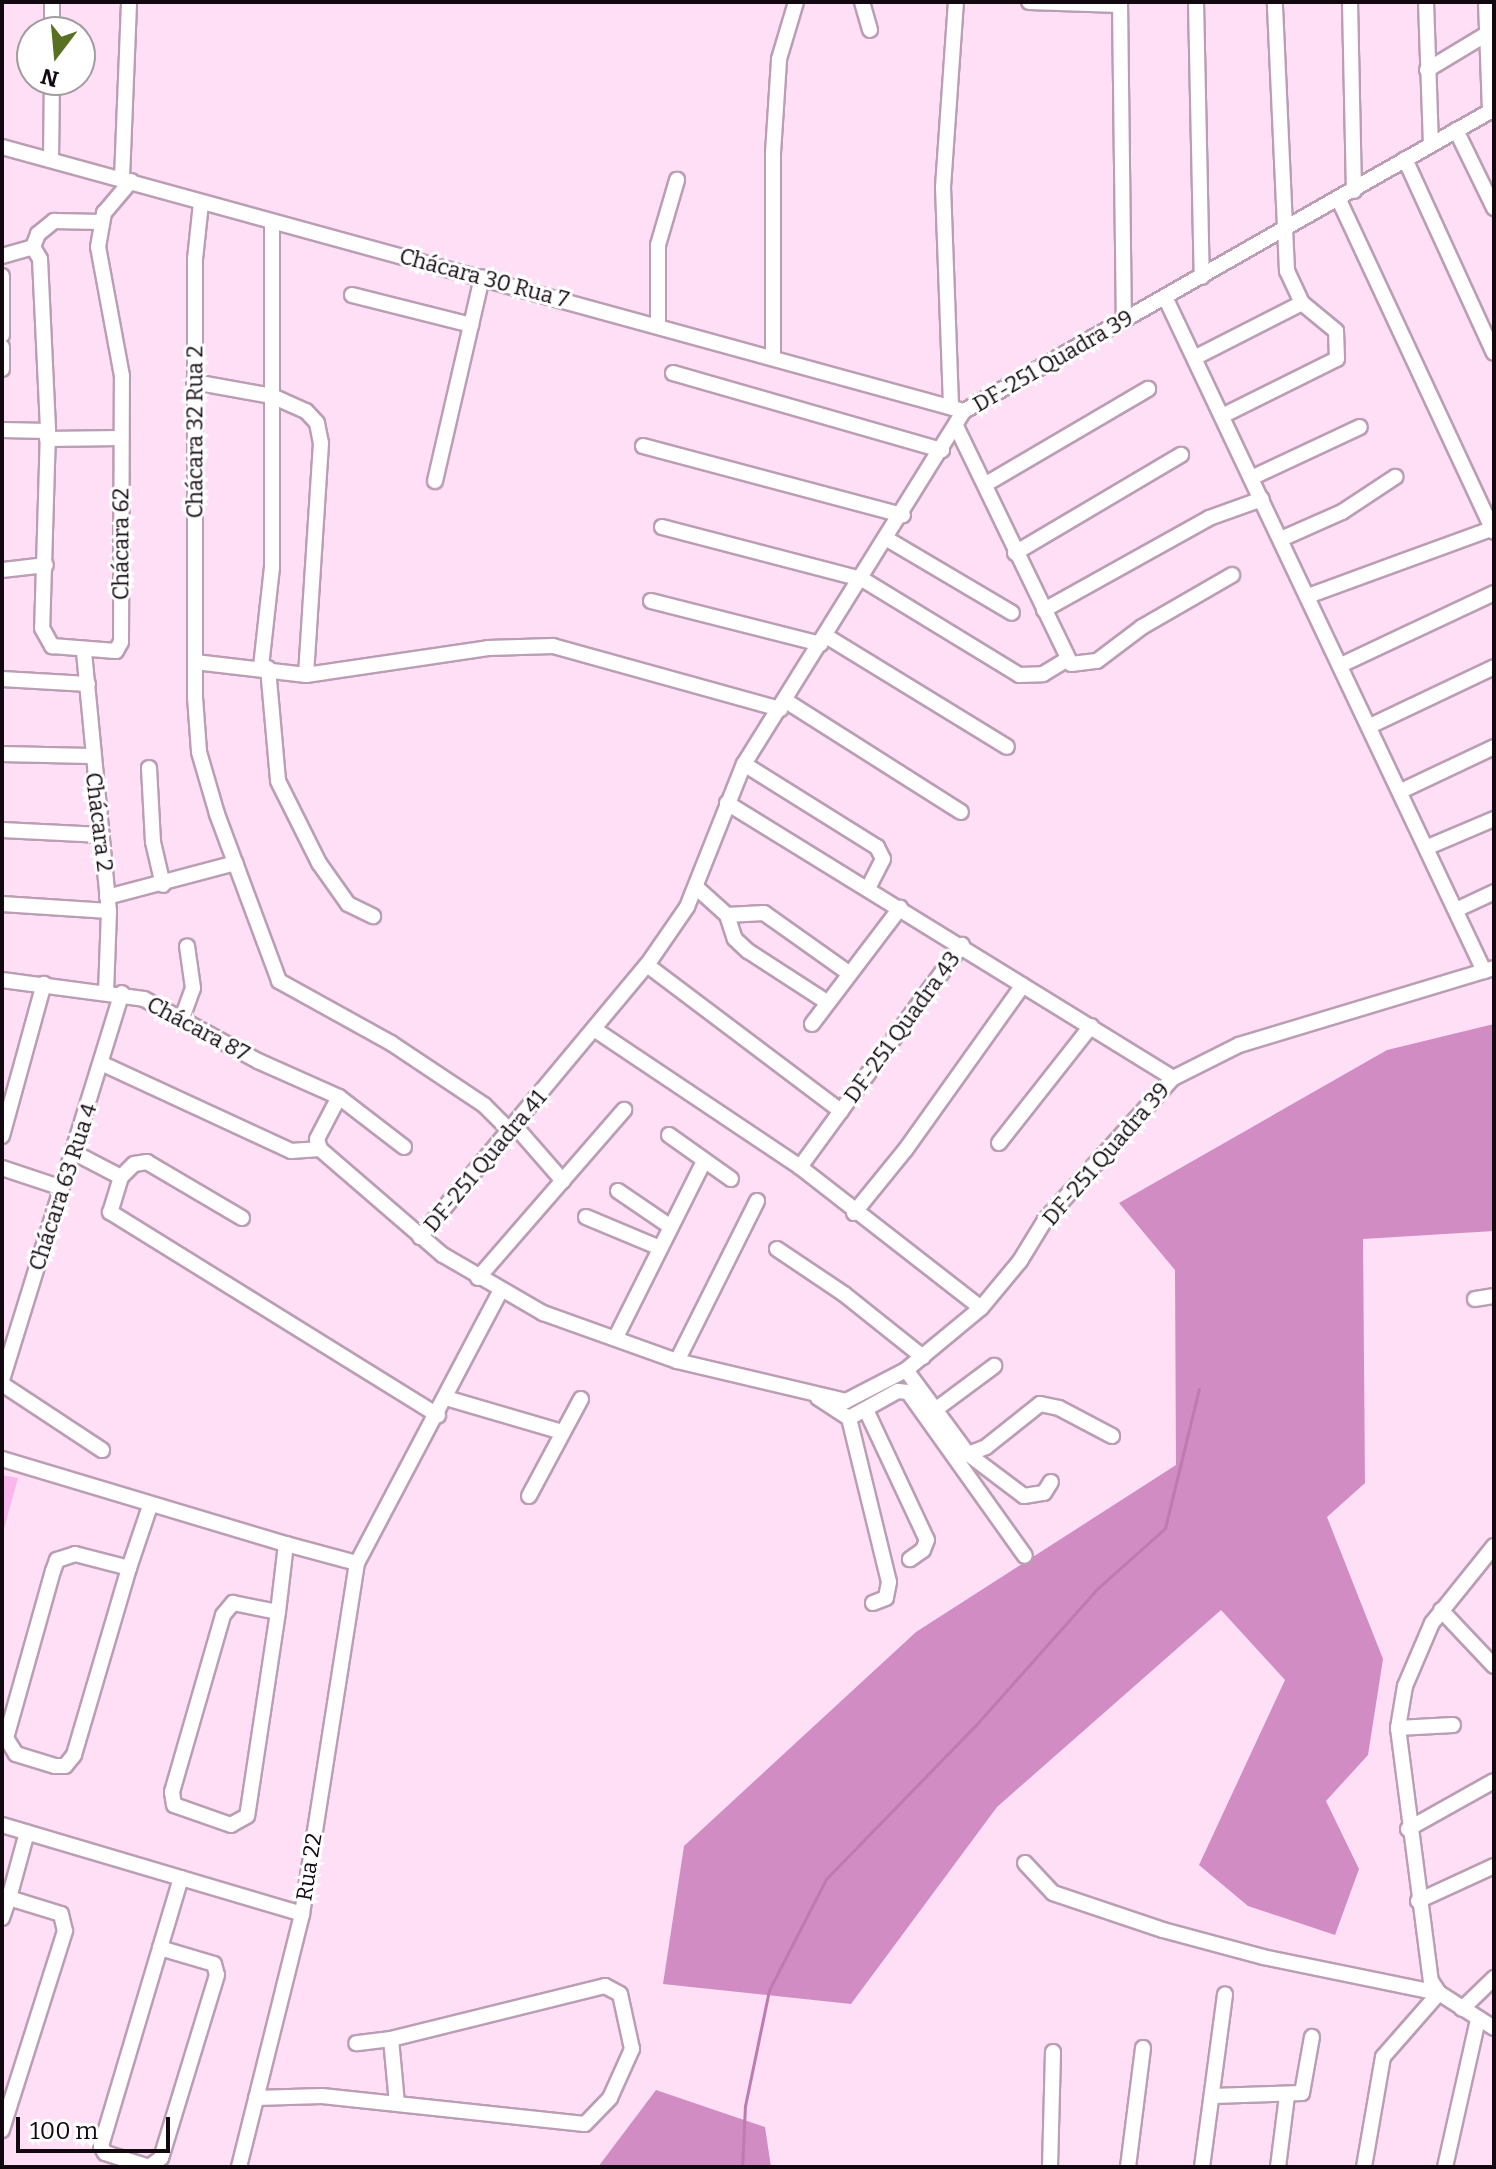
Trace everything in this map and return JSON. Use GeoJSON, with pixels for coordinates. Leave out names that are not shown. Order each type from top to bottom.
{"type":"FeatureCollection","features":[{"type":"Feature","properties":{"kind":"street"},"geometry":{"type":"LineString","coordinates":[[33,247],[38,234],[54,221],[101,222],[126,180],[129,2]]}},
{"type":"Feature","properties":{"kind":"street"},"geometry":{"type":"LineString","coordinates":[[773,356],[773,153],[779,59],[796,2]]}},
{"type":"Feature","properties":{"kind":"street"},"geometry":{"type":"LineString","coordinates":[[862,2],[870,30]]}},
{"type":"Feature","properties":{"kind":"street"},"geometry":{"type":"LineString","coordinates":[[956,2],[943,187],[957,408]]}},
{"type":"Feature","properties":{"kind":"street"},"geometry":{"type":"LineString","coordinates":[[1029,2],[1120,3],[1124,321]]}},
{"type":"Feature","properties":{"kind":"street"},"geometry":{"type":"LineString","coordinates":[[1196,2],[1202,277]]}},
{"type":"Feature","properties":{"kind":"street"},"geometry":{"type":"LineString","coordinates":[[1222,416],[1336,362],[1336,331],[1302,303],[1287,271],[1281,228],[1275,2]]}},
{"type":"Feature","properties":{"kind":"street"},"geometry":{"type":"LineString","coordinates":[[1350,2],[1354,191]]}},
{"type":"Feature","properties":{"kind":"street"},"geometry":{"type":"LineString","coordinates":[[1426,2],[1431,144]]}},
{"type":"Feature","properties":{"kind":"street"},"geometry":{"type":"LineString","coordinates":[[1486,2],[1492,110]]}},
{"type":"Feature","properties":{"kind":"street"},"geometry":{"type":"LineString","coordinates":[[1427,70],[1490,32]]}},
{"type":"Feature","properties":{"kind":"street"},"geometry":{"type":"LineString","coordinates":[[51,160],[52,96]]}},
{"type":"Feature","properties":{"kind":"street","name":"DF-251 Quadra 39"},"geometry":{"type":"LineString","coordinates":[[727,803],[744,764],[956,426],[957,408],[1124,321],[1281,228],[1339,200],[1492,110]]}},
{"type":"Feature","properties":{"kind":"street"},"geometry":{"type":"LineString","coordinates":[[1456,130],[1494,208]]}},
{"type":"Feature","properties":{"kind":"street","name":"Chácara 30 Rua 7"},"geometry":{"type":"LineString","coordinates":[[2,147],[957,408]]}},
{"type":"Feature","properties":{"kind":"street"},"geometry":{"type":"LineString","coordinates":[[1405,159],[1494,353]]}},
{"type":"Feature","properties":{"kind":"street"},"geometry":{"type":"LineString","coordinates":[[658,324],[658,245],[677,180]]}},
{"type":"Feature","properties":{"kind":"street"},"geometry":{"type":"LineString","coordinates":[[1308,596],[1493,529],[1339,200]]}},
{"type":"Feature","properties":{"kind":"street","name":"Chácara 32 Rua 2"},"geometry":{"type":"LineString","coordinates":[[201,203],[194,382],[195,662],[199,752],[279,981],[391,1043],[484,1105],[512,1128],[563,1181]]}},
{"type":"Feature","properties":{"kind":"street","name":"Chácara 62"},"geometry":{"type":"LineString","coordinates":[[84,652],[119,649],[122,376],[102,278],[101,222]]}},
{"type":"Feature","properties":{"kind":"street"},"geometry":{"type":"LineString","coordinates":[[272,222],[272,568],[265,668],[278,781],[319,863],[348,904],[373,916]]}},
{"type":"Feature","properties":{"kind":"street"},"geometry":{"type":"LineString","coordinates":[[2,256],[33,247]]}},
{"type":"Feature","properties":{"kind":"street"},"geometry":{"type":"LineString","coordinates":[[33,247],[40,259],[47,435],[44,637],[52,646],[84,652]]}},
{"type":"Feature","properties":{"kind":"street"},"geometry":{"type":"LineString","coordinates":[[2,276],[2,335]]}},
{"type":"Feature","properties":{"kind":"street"},"geometry":{"type":"LineString","coordinates":[[435,481],[482,277]]}},
{"type":"Feature","properties":{"kind":"street"},"geometry":{"type":"LineString","coordinates":[[352,295],[471,325]]}},
{"type":"Feature","properties":{"kind":"street"},"geometry":{"type":"LineString","coordinates":[[1165,297],[1489,970]]}},
{"type":"Feature","properties":{"kind":"street"},"geometry":{"type":"LineString","coordinates":[[1196,357],[1302,303]]}},
{"type":"Feature","properties":{"kind":"street"},"geometry":{"type":"LineString","coordinates":[[2,347],[2,369]]}},
{"type":"Feature","properties":{"kind":"street"},"geometry":{"type":"LineString","coordinates":[[673,373],[942,450]]}},
{"type":"Feature","properties":{"kind":"street"},"geometry":{"type":"LineString","coordinates":[[194,382],[272,396],[306,411],[319,430],[306,675]]}},
{"type":"Feature","properties":{"kind":"street"},"geometry":{"type":"LineString","coordinates":[[986,484],[1148,389]]}},
{"type":"Feature","properties":{"kind":"street"},"geometry":{"type":"LineString","coordinates":[[956,426],[986,484],[1066,660],[1077,666],[1097,661],[1151,621],[1232,575]]}},
{"type":"Feature","properties":{"kind":"street"},"geometry":{"type":"LineString","coordinates":[[1251,478],[1360,427]]}},
{"type":"Feature","properties":{"kind":"street"},"geometry":{"type":"LineString","coordinates":[[2,430],[120,438]]}},
{"type":"Feature","properties":{"kind":"street"},"geometry":{"type":"LineString","coordinates":[[643,446],[903,515]]}},
{"type":"Feature","properties":{"kind":"street"},"geometry":{"type":"LineString","coordinates":[[1015,553],[1181,455]]}},
{"type":"Feature","properties":{"kind":"street"},"geometry":{"type":"LineString","coordinates":[[1281,539],[1342,512],[1395,477]]}},
{"type":"Feature","properties":{"kind":"street"},"geometry":{"type":"LineString","coordinates":[[1044,610],[1209,518],[1262,499]]}},
{"type":"Feature","properties":{"kind":"street"},"geometry":{"type":"LineString","coordinates":[[662,527],[862,579],[1019,675],[1043,674],[1066,660]]}},
{"type":"Feature","properties":{"kind":"street"},"geometry":{"type":"LineString","coordinates":[[887,539],[1012,613]]}},
{"type":"Feature","properties":{"kind":"street"},"geometry":{"type":"LineString","coordinates":[[2,570],[46,565]]}},
{"type":"Feature","properties":{"kind":"street"},"geometry":{"type":"LineString","coordinates":[[1341,665],[1494,593]]}},
{"type":"Feature","properties":{"kind":"street"},"geometry":{"type":"LineString","coordinates":[[651,601],[823,640],[1007,747]]}},
{"type":"Feature","properties":{"kind":"street"},"geometry":{"type":"LineString","coordinates":[[195,662],[306,675],[463,651],[553,646],[783,705],[961,812]]}},
{"type":"Feature","properties":{"kind":"street","name":"Chácara 2"},"geometry":{"type":"LineString","coordinates":[[84,652],[90,756],[108,904],[106,992]]}},
{"type":"Feature","properties":{"kind":"street"},"geometry":{"type":"LineString","coordinates":[[1370,726],[1494,667]]}},
{"type":"Feature","properties":{"kind":"street"},"geometry":{"type":"LineString","coordinates":[[2,679],[88,684]]}},
{"type":"Feature","properties":{"kind":"street"},"geometry":{"type":"LineString","coordinates":[[1401,791],[1494,747]]}},
{"type":"Feature","properties":{"kind":"street"},"geometry":{"type":"LineString","coordinates":[[2,754],[90,756]]}},
{"type":"Feature","properties":{"kind":"street"},"geometry":{"type":"LineString","coordinates":[[744,764],[877,847],[881,865],[868,888]]}},
{"type":"Feature","properties":{"kind":"street"},"geometry":{"type":"LineString","coordinates":[[149,768],[153,842],[163,885]]}},
{"type":"Feature","properties":{"kind":"street"},"geometry":{"type":"LineString","coordinates":[[727,803],[962,945]]}},
{"type":"Feature","properties":{"kind":"street","name":"DF-251 Quadra 41"},"geometry":{"type":"LineString","coordinates":[[616,1337],[572,1325],[500,1292],[420,1237],[647,965],[697,888],[727,803]]}},
{"type":"Feature","properties":{"kind":"street"},"geometry":{"type":"LineString","coordinates":[[1428,847],[1494,819]]}},
{"type":"Feature","properties":{"kind":"street"},"geometry":{"type":"LineString","coordinates":[[2,830],[102,835]]}},
{"type":"Feature","properties":{"kind":"street"},"geometry":{"type":"LineString","coordinates":[[2,904],[108,904],[236,863]]}},
{"type":"Feature","properties":{"kind":"street"},"geometry":{"type":"LineString","coordinates":[[697,888],[727,915],[735,939],[748,951],[828,1003]]}},
{"type":"Feature","properties":{"kind":"street"},"geometry":{"type":"LineString","coordinates":[[1458,909],[1494,892]]}},
{"type":"Feature","properties":{"kind":"street"},"geometry":{"type":"LineString","coordinates":[[812,1024],[900,908]]}},
{"type":"Feature","properties":{"kind":"street"},"geometry":{"type":"LineString","coordinates":[[727,915],[744,910],[764,913],[850,974]]}},
{"type":"Feature","properties":{"kind":"street","name":"DF-251 Quadra 43"},"geometry":{"type":"LineString","coordinates":[[800,1167],[962,945],[1173,1078]]}},
{"type":"Feature","properties":{"kind":"street"},"geometry":{"type":"LineString","coordinates":[[181,1021],[193,988],[187,946]]}},
{"type":"Feature","properties":{"kind":"street"},"geometry":{"type":"LineString","coordinates":[[647,965],[841,1111]]}},
{"type":"Feature","properties":{"kind":"street","name":"DF-251 Quadra 39"},"geometry":{"type":"LineString","coordinates":[[616,1337],[677,1361],[818,1398],[857,1399],[906,1370],[981,1308],[1020,1261],[1045,1220],[1173,1078],[1239,1045],[1489,970]]}},
{"type":"Feature","properties":{"kind":"street","name":"Chácara 87"},"geometry":{"type":"LineString","coordinates":[[2,980],[122,993],[144,999],[181,1021],[339,1097],[404,1147]]}},
{"type":"Feature","properties":{"kind":"street"},"geometry":{"type":"LineString","coordinates":[[2,1136],[44,984]]}},
{"type":"Feature","properties":{"kind":"street"},"geometry":{"type":"LineString","coordinates":[[854,1213],[906,1149],[1023,985]]}},
{"type":"Feature","properties":{"kind":"street","name":"Chácara 63 Rua 4"},"geometry":{"type":"LineString","coordinates":[[2,1382],[103,1064],[122,993]]}},
{"type":"Feature","properties":{"kind":"street"},"geometry":{"type":"LineString","coordinates":[[999,1143],[1091,1026]]}},
{"type":"Feature","properties":{"kind":"street"},"geometry":{"type":"LineString","coordinates":[[594,1029],[800,1167],[854,1213],[981,1308]]}},
{"type":"Feature","properties":{"kind":"street"},"geometry":{"type":"LineString","coordinates":[[103,1064],[291,1151],[320,1149]]}},
{"type":"Feature","properties":{"kind":"street"},"geometry":{"type":"LineString","coordinates":[[339,1097],[317,1139],[320,1149],[420,1237]]}},
{"type":"Feature","properties":{"kind":"street"},"geometry":{"type":"LineString","coordinates":[[478,1278],[624,1110]]}},
{"type":"Feature","properties":{"kind":"street"},"geometry":{"type":"LineString","coordinates":[[669,1135],[703,1163],[731,1179]]}},
{"type":"Feature","properties":{"kind":"street"},"geometry":{"type":"LineString","coordinates":[[73,1152],[121,1177]]}},
{"type":"Feature","properties":{"kind":"street"},"geometry":{"type":"LineString","coordinates":[[242,1218],[147,1162],[134,1164],[121,1177],[110,1212],[438,1415]]}},
{"type":"Feature","properties":{"kind":"street"},"geometry":{"type":"LineString","coordinates":[[616,1337],[703,1163]]}},
{"type":"Feature","properties":{"kind":"street"},"geometry":{"type":"LineString","coordinates":[[2,1168],[62,1188]]}},
{"type":"Feature","properties":{"kind":"street"},"geometry":{"type":"LineString","coordinates":[[618,1191],[671,1227]]}},
{"type":"Feature","properties":{"kind":"street"},"geometry":{"type":"LineString","coordinates":[[677,1361],[757,1201]]}},
{"type":"Feature","properties":{"kind":"street"},"geometry":{"type":"LineString","coordinates":[[586,1217],[660,1248]]}},
{"type":"Feature","properties":{"kind":"street"},"geometry":{"type":"LineString","coordinates":[[777,1249],[844,1294],[923,1357]]}},
{"type":"Feature","properties":{"kind":"street","name":"Rua 22"},"geometry":{"type":"LineString","coordinates":[[239,2167],[302,1914],[357,1563],[438,1415],[500,1292]]}},
{"type":"Feature","properties":{"kind":"street"},"geometry":{"type":"LineString","coordinates":[[1475,1299],[1494,1296]]}},
{"type":"Feature","properties":{"kind":"street"},"geometry":{"type":"LineString","coordinates":[[935,1410],[994,1366]]}},
{"type":"Feature","properties":{"kind":"street"},"geometry":{"type":"LineString","coordinates":[[906,1370],[968,1454],[1024,1496],[1044,1493],[1051,1482]]}},
{"type":"Feature","properties":{"kind":"street"},"geometry":{"type":"LineString","coordinates":[[2,1382],[102,1450]]}},
{"type":"Feature","properties":{"kind":"street"},"geometry":{"type":"LineString","coordinates":[[849,1418],[867,1412],[898,1391],[908,1392],[1025,1556]]}},
{"type":"Feature","properties":{"kind":"street"},"geometry":{"type":"LineString","coordinates":[[446,1398],[562,1432]]}},
{"type":"Feature","properties":{"kind":"street"},"geometry":{"type":"LineString","coordinates":[[818,1398],[849,1418],[889,1582],[886,1598],[873,1603]]}},
{"type":"Feature","properties":{"kind":"street"},"geometry":{"type":"LineString","coordinates":[[529,1496],[581,1399]]}},
{"type":"Feature","properties":{"kind":"street"},"geometry":{"type":"LineString","coordinates":[[968,1454],[986,1447],[1040,1404],[1059,1408],[1112,1436]]}},
{"type":"Feature","properties":{"kind":"street"},"geometry":{"type":"LineString","coordinates":[[867,1412],[927,1540],[923,1550],[910,1559]]}},
{"type":"Feature","properties":{"kind":"street"},"geometry":{"type":"LineString","coordinates":[[2,1459],[150,1506],[357,1563]]}},
{"type":"Feature","properties":{"kind":"street"},"geometry":{"type":"LineString","coordinates":[[129,1568],[75,1554],[57,1560],[6,1738],[16,1754],[65,1766],[74,1755],[150,1506]]}},
{"type":"Feature","properties":{"kind":"street"},"geometry":{"type":"LineString","coordinates":[[278,1612],[233,1603],[223,1615],[172,1792],[174,1805],[186,1811],[231,1825],[247,1816],[278,1612],[286,1544]]}},
{"type":"Feature","properties":{"kind":"street"},"geometry":{"type":"LineString","coordinates":[[1439,1993],[1429,1974],[1408,1829],[1398,1728],[1410,1670],[1441,1610],[1494,1546]]}},
{"type":"Feature","properties":{"kind":"street"},"geometry":{"type":"LineString","coordinates":[[1441,1610],[1494,1666]]}},
{"type":"Feature","properties":{"kind":"street"},"geometry":{"type":"LineString","coordinates":[[1398,1728],[1453,1725]]}},
{"type":"Feature","properties":{"kind":"street"},"geometry":{"type":"LineString","coordinates":[[1408,1829],[1494,1781]]}},
{"type":"Feature","properties":{"kind":"street"},"geometry":{"type":"LineString","coordinates":[[2,1825],[302,1914]]}},
{"type":"Feature","properties":{"kind":"street"},"geometry":{"type":"LineString","coordinates":[[2,1918],[27,1832]]}},
{"type":"Feature","properties":{"kind":"street"},"geometry":{"type":"LineString","coordinates":[[1025,1863],[1053,1893],[1163,1930],[1263,1957],[1439,1993],[1494,2028]]}},
{"type":"Feature","properties":{"kind":"street"},"geometry":{"type":"LineString","coordinates":[[1418,1901],[1494,1866]]}},
{"type":"Feature","properties":{"kind":"street"},"geometry":{"type":"LineString","coordinates":[[160,1948],[214,1964],[217,1975],[161,2158],[149,2167],[105,2153],[101,2146],[160,1948],[181,1878]]}},
{"type":"Feature","properties":{"kind":"street"},"geometry":{"type":"LineString","coordinates":[[2,2130],[65,1931],[61,1914],[9,1898]]}},
{"type":"Feature","properties":{"kind":"street"},"geometry":{"type":"LineString","coordinates":[[1462,2009],[1494,1978]]}},
{"type":"Feature","properties":{"kind":"street"},"geometry":{"type":"LineString","coordinates":[[256,2098],[322,2096],[585,2124],[610,2098],[629,2060],[631,2026],[620,1994],[605,1986],[391,2039],[356,2043]]}},
{"type":"Feature","properties":{"kind":"street"},"geometry":{"type":"LineString","coordinates":[[1364,2167],[1383,2057],[1439,1993]]}},
{"type":"Feature","properties":{"kind":"street"},"geometry":{"type":"LineString","coordinates":[[1202,2167],[1225,1995]]}},
{"type":"Feature","properties":{"kind":"street"},"geometry":{"type":"LineString","coordinates":[[1445,2167],[1478,2019]]}},
{"type":"Feature","properties":{"kind":"street"},"geometry":{"type":"LineString","coordinates":[[1213,2096],[1287,2096],[1302,2093],[1307,2086],[1312,2037]]}},
{"type":"Feature","properties":{"kind":"street"},"geometry":{"type":"LineString","coordinates":[[391,2039],[397,2104]]}},
{"type":"Feature","properties":{"kind":"street"},"geometry":{"type":"LineString","coordinates":[[1128,2167],[1143,2048]]}},
{"type":"Feature","properties":{"kind":"street"},"geometry":{"type":"LineString","coordinates":[[1050,2167],[1053,2052]]}},
{"type":"Feature","properties":{"kind":"street"},"geometry":{"type":"LineString","coordinates":[[1278,2167],[1287,2096]]}},
{"type":"Feature","properties":{"kind":"shaded area"},"geometry":{"type":"Polygon","coordinates":[[[1494,1024],[1494,1231],[1363,1239],[1365,1483],[1327,1517],[1383,1659],[1368,1755],[1326,1801],[1359,1869],[1335,1935],[1248,1906],[1199,1865],[1285,1680],[1221,1610],[997,1807],[851,2004],[663,1984],[684,1846],[916,1632],[1176,1465],[1175,1270],[1119,1203],[1387,1050],[1494,1024]]]}},
{"type":"Feature","properties":{"kind":"shaded area"},"geometry":{"type":"Polygon","coordinates":[[[2,1475],[18,1478],[2,1536],[2,1475]]]}},
{"type":"Feature","properties":{"kind":"shaded area"},"geometry":{"type":"Polygon","coordinates":[[[656,2090],[765,2127],[771,2167],[598,2167],[656,2090]]]}},
{"type":"Feature","properties":{"kind":"waterway"},"geometry":{"type":"LineString","coordinates":[[742,2167],[745,2106],[769,1990],[826,1879],[975,1726],[1098,1588],[1165,1528],[1199,1389]]}}]}
